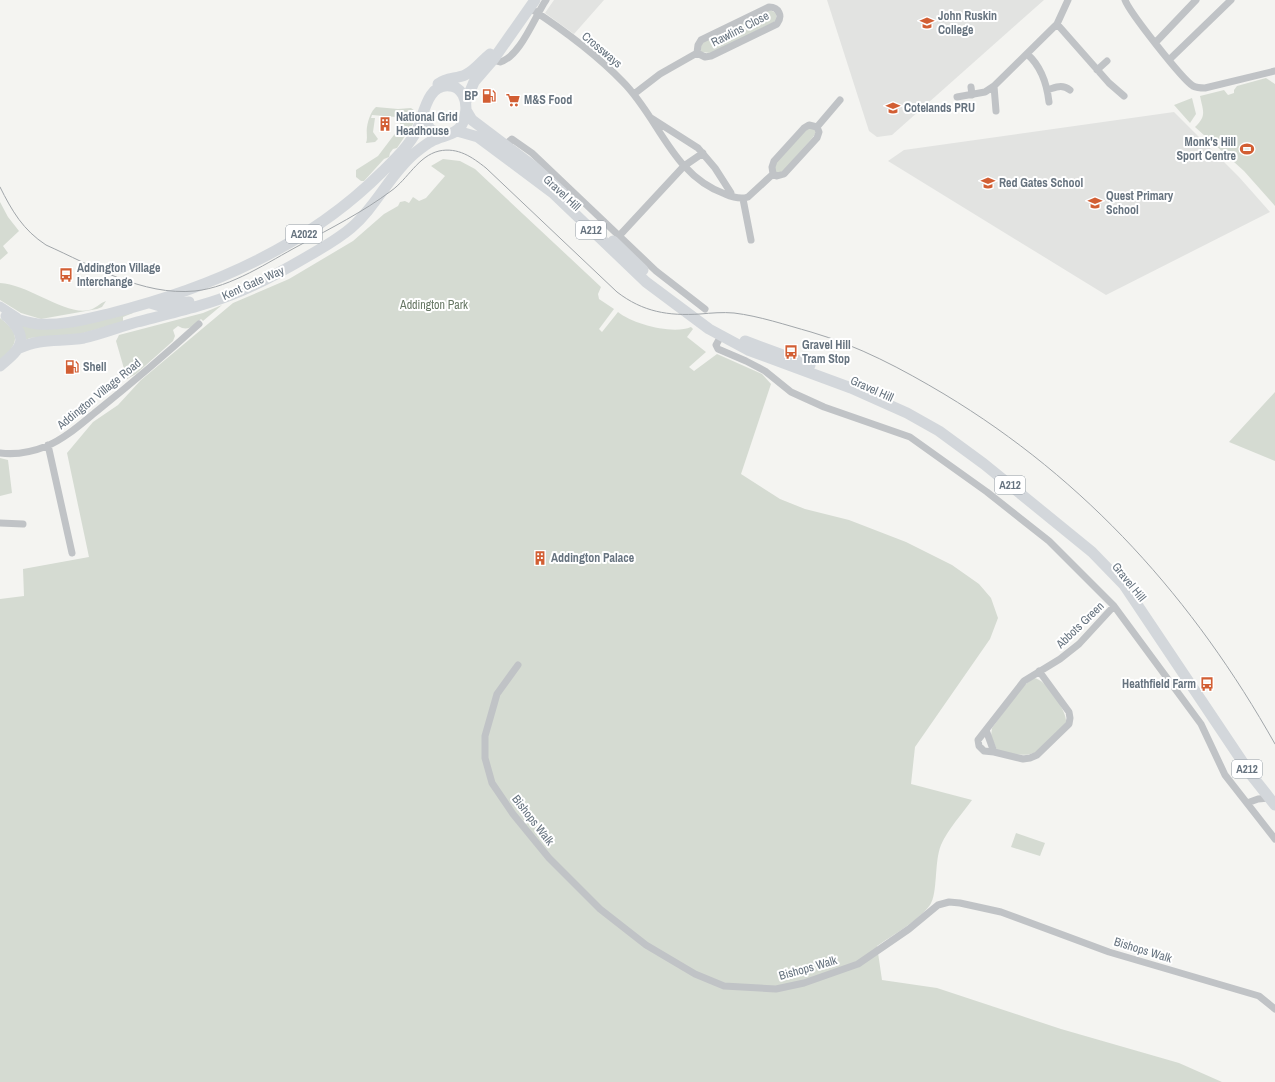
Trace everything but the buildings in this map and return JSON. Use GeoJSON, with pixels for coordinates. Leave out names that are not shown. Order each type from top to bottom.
{"type":"FeatureCollection","features":[{"type":"Feature","properties":{"kind":"main road"},"geometry":{"type":"LineString","coordinates":[[499,49],[491,53],[470,72],[439,83],[426,102],[422,116],[430,128],[442,136],[457,131],[462,124],[466,105],[474,82],[534,7]]}},
{"type":"Feature","properties":{"kind":"main road"},"geometry":{"type":"LineString","coordinates":[[432,94],[441,87],[450,86],[461,91],[466,105]]}},
{"type":"Feature","properties":{"kind":"main road","name":"Gravel Hill"},"geometry":{"type":"LineString","coordinates":[[466,105],[472,120],[506,143],[558,188],[650,276],[681,297],[707,319],[752,344],[856,382],[906,404],[947,428],[988,457],[1100,550],[1123,573],[1158,621],[1203,692],[1222,731]]}},
{"type":"Feature","properties":{"kind":"main road","name":"Kent Gate Way"},"geometry":{"type":"LineString","coordinates":[[3,313],[36,324],[73,322],[149,303],[232,273],[266,256],[316,226],[359,195],[396,159],[414,137],[422,116]]}},
{"type":"Feature","properties":{"kind":"main road","name":"Gravel Hill"},"geometry":{"type":"LineString","coordinates":[[457,131],[478,136],[553,193],[646,282],[695,320],[719,341],[832,380],[889,404],[939,431],[984,464],[1092,552],[1114,574],[1133,597],[1222,731],[1272,801]]}},
{"type":"Feature","properties":{"kind":"main road","name":"Kent Gate Way"},"geometry":{"type":"LineString","coordinates":[[20,348],[31,342],[62,341],[85,338],[203,304],[240,291],[285,270],[344,233],[366,213],[407,160],[429,142],[442,136]]}},
{"type":"Feature","properties":{"kind":"main road"},"geometry":{"type":"LineString","coordinates":[[149,303],[160,306],[188,302],[203,304]]}},
{"type":"Feature","properties":{"kind":"main road"},"geometry":{"type":"LineString","coordinates":[[0,366],[20,348],[21,334],[3,313]]}},
{"type":"Feature","properties":{"kind":"street"},"geometry":{"type":"LineString","coordinates":[[493,60],[500,62],[510,56],[521,42],[534,7],[546,0]]}},
{"type":"Feature","properties":{"kind":"street"},"geometry":{"type":"LineString","coordinates":[[958,97],[986,92],[994,86],[1058,24],[1068,0]]}},
{"type":"Feature","properties":{"kind":"street"},"geometry":{"type":"LineString","coordinates":[[1126,0],[1156,42],[1192,85],[1198,88],[1205,88],[1275,71]]}},
{"type":"Feature","properties":{"kind":"street"},"geometry":{"type":"LineString","coordinates":[[1156,42],[1196,0]]}},
{"type":"Feature","properties":{"kind":"street"},"geometry":{"type":"LineString","coordinates":[[1170,59],[1231,0]]}},
{"type":"Feature","properties":{"kind":"street","name":"Crossways"},"geometry":{"type":"LineString","coordinates":[[534,7],[611,70],[634,94],[651,118],[661,137],[684,166],[715,190],[743,199]]}},
{"type":"Feature","properties":{"kind":"street","name":"Rawlins Close"},"geometry":{"type":"LineString","coordinates":[[769,7],[776,8],[780,13],[780,18],[777,24],[711,56],[704,56],[697,53],[698,45],[701,40],[769,7]]}},
{"type":"Feature","properties":{"kind":"street"},"geometry":{"type":"LineString","coordinates":[[1058,24],[1098,70],[1124,96]]}},
{"type":"Feature","properties":{"kind":"street","name":"Rawlins Close"},"geometry":{"type":"LineString","coordinates":[[634,94],[660,74],[697,53]]}},
{"type":"Feature","properties":{"kind":"street"},"geometry":{"type":"LineString","coordinates":[[1028,54],[1034,60],[1047,90],[1049,102]]}},
{"type":"Feature","properties":{"kind":"street"},"geometry":{"type":"LineString","coordinates":[[1098,70],[1107,61]]}},
{"type":"Feature","properties":{"kind":"street"},"geometry":{"type":"LineString","coordinates":[[994,86],[996,111]]}},
{"type":"Feature","properties":{"kind":"street"},"geometry":{"type":"LineString","coordinates":[[1047,90],[1058,86],[1065,86],[1070,90]]}},
{"type":"Feature","properties":{"kind":"street"},"geometry":{"type":"LineString","coordinates":[[972,87],[972,95]]}},
{"type":"Feature","properties":{"kind":"street"},"geometry":{"type":"LineString","coordinates":[[817,127],[840,100]]}},
{"type":"Feature","properties":{"kind":"street","name":"Crossways"},"geometry":{"type":"LineString","coordinates":[[651,118],[680,136],[703,153],[731,193],[730,196]]}},
{"type":"Feature","properties":{"kind":"street"},"geometry":{"type":"LineString","coordinates":[[773,174],[772,167],[774,161],[804,128],[810,125],[817,127]]}},
{"type":"Feature","properties":{"kind":"street"},"geometry":{"type":"LineString","coordinates":[[773,174],[778,176],[784,174],[818,136],[817,127]]}},
{"type":"Feature","properties":{"kind":"street","name":"Gravel Hill"},"geometry":{"type":"LineString","coordinates":[[506,143],[512,139],[515,140],[532,153],[656,271],[681,297],[705,309]]}},
{"type":"Feature","properties":{"kind":"street"},"geometry":{"type":"LineString","coordinates":[[619,236],[684,166],[703,153]]}},
{"type":"Feature","properties":{"kind":"street"},"geometry":{"type":"LineString","coordinates":[[752,240],[743,199],[748,197],[773,174]]}},
{"type":"Feature","properties":{"kind":"street"},"geometry":{"type":"LineString","coordinates":[[0,306],[24,321]]}},
{"type":"Feature","properties":{"kind":"street","name":"Addington Village Road"},"geometry":{"type":"LineString","coordinates":[[0,453],[21,453],[48,445],[64,437],[89,418],[199,324]]}},
{"type":"Feature","properties":{"kind":"street"},"geometry":{"type":"LineString","coordinates":[[178,331],[184,338]]}},
{"type":"Feature","properties":{"kind":"street","name":"Gravel Hill"},"geometry":{"type":"LineString","coordinates":[[719,341],[716,348],[765,371],[798,395],[824,407],[910,437],[987,492],[1049,541],[1114,606],[1201,724],[1226,775],[1275,839]]}},
{"type":"Feature","properties":{"kind":"street"},"geometry":{"type":"LineString","coordinates":[[48,445],[72,553]]}},
{"type":"Feature","properties":{"kind":"street"},"geometry":{"type":"LineString","coordinates":[[0,523],[23,524]]}},
{"type":"Feature","properties":{"kind":"street","name":"Abbots Green"},"geometry":{"type":"LineString","coordinates":[[1039,671],[1069,712],[1069,724],[1037,755],[1030,758],[1023,759],[984,751],[978,746],[978,740],[1024,681],[1039,671],[1060,659],[1079,644],[1114,606]]}},
{"type":"Feature","properties":{"kind":"street","name":"Bishops Walk"},"geometry":{"type":"LineString","coordinates":[[518,665],[497,694],[485,736],[485,758],[492,782],[513,814],[549,858],[600,910],[646,945],[695,974],[724,986],[776,989],[804,983],[858,964],[909,929],[938,905],[949,902],[960,902],[1001,912],[1110,952],[1259,996],[1275,1010]]}},
{"type":"Feature","properties":{"kind":"street"},"geometry":{"type":"LineString","coordinates":[[986,730],[994,752]]}},
{"type":"Feature","properties":{"kind":"street","name":"Gravel Hill"},"geometry":{"type":"LineString","coordinates":[[1248,803],[1258,799],[1272,801]]}},
{"type":"Feature","properties":{"kind":"shaded area"},"geometry":{"type":"Polygon","coordinates":[[[554,0],[604,0],[574,34],[545,13],[554,0]]]}},
{"type":"Feature","properties":{"kind":"shaded area","name":"John Ruskin College"},"geometry":{"type":"Polygon","coordinates":[[[827,0],[1044,0],[892,135],[877,137],[869,131],[827,0]]]}},
{"type":"Feature","properties":{"kind":"shaded area"},"geometry":{"type":"Polygon","coordinates":[[[1174,112],[1239,177],[1270,212],[1106,295],[888,161],[904,150],[1174,112]]]}},
{"type":"Feature","properties":{"kind":"green space"},"geometry":{"type":"Polygon","coordinates":[[[770,10],[776,13],[776,20],[774,22],[711,53],[701,52],[701,44],[703,42],[770,10]]]}},
{"type":"Feature","properties":{"kind":"green space","name":"Monk's Hill Sport Centre"},"geometry":{"type":"Polygon","coordinates":[[[1266,78],[1275,84],[1275,206],[1244,171],[1195,127],[1203,116],[1200,96],[1224,90],[1228,95],[1234,93],[1237,86],[1266,78]]]}},
{"type":"Feature","properties":{"kind":"green space"},"geometry":{"type":"Polygon","coordinates":[[[1192,98],[1196,114],[1190,123],[1174,105],[1192,98]]]}},
{"type":"Feature","properties":{"kind":"green space"},"geometry":{"type":"Polygon","coordinates":[[[376,107],[398,109],[411,108],[415,111],[413,124],[397,148],[393,149],[390,153],[389,157],[384,159],[364,181],[361,181],[356,177],[356,170],[378,156],[400,127],[400,121],[396,117],[372,115],[371,118],[375,118],[373,132],[378,139],[375,142],[366,143],[368,121],[371,113],[376,107]]]}},
{"type":"Feature","properties":{"kind":"green space"},"geometry":{"type":"Polygon","coordinates":[[[812,127],[816,131],[814,136],[781,173],[775,172],[774,164],[803,132],[812,127]]]}},
{"type":"Feature","properties":{"kind":"green space","name":"Addington Park"},"geometry":{"type":"Polygon","coordinates":[[[443,159],[460,161],[475,169],[601,287],[598,294],[599,299],[614,309],[599,329],[602,332],[618,312],[633,321],[653,327],[674,330],[691,327],[693,329],[687,337],[706,352],[689,367],[694,371],[717,354],[762,374],[771,384],[741,474],[780,499],[805,509],[849,520],[906,542],[952,565],[979,584],[991,598],[998,618],[990,639],[915,747],[911,784],[972,800],[951,827],[941,845],[937,860],[934,893],[930,905],[919,917],[877,946],[882,980],[937,988],[1061,1029],[1179,1063],[1222,1082],[0,1082],[0,599],[24,596],[23,569],[89,557],[67,453],[93,422],[118,405],[141,380],[233,303],[289,279],[353,241],[384,214],[398,206],[400,202],[405,201],[409,203],[413,197],[419,201],[426,198],[445,176],[431,166],[443,159]]]}},
{"type":"Feature","properties":{"kind":"green space"},"geometry":{"type":"Polygon","coordinates":[[[0,202],[8,217],[19,231],[3,246],[8,253],[0,260],[0,202]]]}},
{"type":"Feature","properties":{"kind":"green space"},"geometry":{"type":"Polygon","coordinates":[[[0,283],[22,288],[58,304],[80,311],[89,310],[106,301],[102,307],[97,309],[41,319],[21,313],[0,300],[0,283]]]}},
{"type":"Feature","properties":{"kind":"green space"},"geometry":{"type":"Polygon","coordinates":[[[222,305],[203,321],[201,319],[188,328],[178,326],[173,330],[175,336],[173,341],[136,374],[127,379],[116,341],[119,335],[203,313],[222,305]]]}},
{"type":"Feature","properties":{"kind":"green space"},"geometry":{"type":"Polygon","coordinates":[[[132,311],[133,313],[123,317],[123,322],[80,334],[30,338],[23,341],[18,324],[132,311]]]}},
{"type":"Feature","properties":{"kind":"green space"},"geometry":{"type":"Polygon","coordinates":[[[0,318],[12,329],[15,339],[11,349],[0,360],[0,318]]]}},
{"type":"Feature","properties":{"kind":"green space"},"geometry":{"type":"Polygon","coordinates":[[[1275,392],[1275,461],[1229,442],[1275,392]]]}},
{"type":"Feature","properties":{"kind":"green space"},"geometry":{"type":"Polygon","coordinates":[[[0,458],[8,460],[12,493],[0,496],[0,458]]]}},
{"type":"Feature","properties":{"kind":"green space"},"geometry":{"type":"Polygon","coordinates":[[[1034,678],[1039,680],[1050,690],[1060,704],[1064,711],[1066,723],[1036,752],[1031,754],[1012,754],[997,750],[991,736],[992,728],[1022,687],[1034,678]]]}},
{"type":"Feature","properties":{"kind":"green space"},"geometry":{"type":"Polygon","coordinates":[[[1016,833],[1045,843],[1040,856],[1011,847],[1016,833]]]}},
{"type":"Feature","properties":{"kind":"tram line"},"geometry":{"type":"LineString","coordinates":[[0,187],[19,219],[31,233],[46,245],[118,278],[137,284],[156,289],[195,291],[223,285],[249,273],[347,220],[391,191],[419,163],[432,154],[446,150],[452,150],[464,154],[486,168],[617,292],[636,304],[656,311],[677,314],[743,314],[829,338],[863,351],[912,376],[944,394],[996,428],[1045,465],[1090,505],[1133,547],[1172,593],[1209,641],[1243,691],[1275,744]]}},
{"type":"Feature","properties":{"kind":"place","name":"John Ruskin College"},"geometry":{"type":"Point","coordinates":[927,23]}},
{"type":"Feature","properties":{"kind":"place","name":"BP"},"geometry":{"type":"Point","coordinates":[489,96]}},
{"type":"Feature","properties":{"kind":"place","name":"M&S Food"},"geometry":{"type":"Point","coordinates":[513,100]}},
{"type":"Feature","properties":{"kind":"place","name":"Cotelands PRU"},"geometry":{"type":"Point","coordinates":[893,108]}},
{"type":"Feature","properties":{"kind":"place","name":"National Grid Headhouse"},"geometry":{"type":"Point","coordinates":[385,124]}},
{"type":"Feature","properties":{"kind":"place","name":"Monk's Hill Sport Centre"},"geometry":{"type":"Point","coordinates":[1247,149]}},
{"type":"Feature","properties":{"kind":"place","name":"Red Gates School"},"geometry":{"type":"Point","coordinates":[988,183]}},
{"type":"Feature","properties":{"kind":"place","name":"Quest Primary School"},"geometry":{"type":"Point","coordinates":[1095,203]}},
{"type":"Feature","properties":{"kind":"place","name":"Addington Village Interchange"},"geometry":{"type":"Point","coordinates":[66,275]}},
{"type":"Feature","properties":{"kind":"place","name":"Gravel Hill Tram Stop"},"geometry":{"type":"Point","coordinates":[791,352]}},
{"type":"Feature","properties":{"kind":"place","name":"Shell"},"geometry":{"type":"Point","coordinates":[72,367]}},
{"type":"Feature","properties":{"kind":"place","name":"Addington Palace"},"geometry":{"type":"Point","coordinates":[540,558]}},
{"type":"Feature","properties":{"kind":"place","name":"Heathfield Farm"},"geometry":{"type":"Point","coordinates":[1207,684]}}]}
